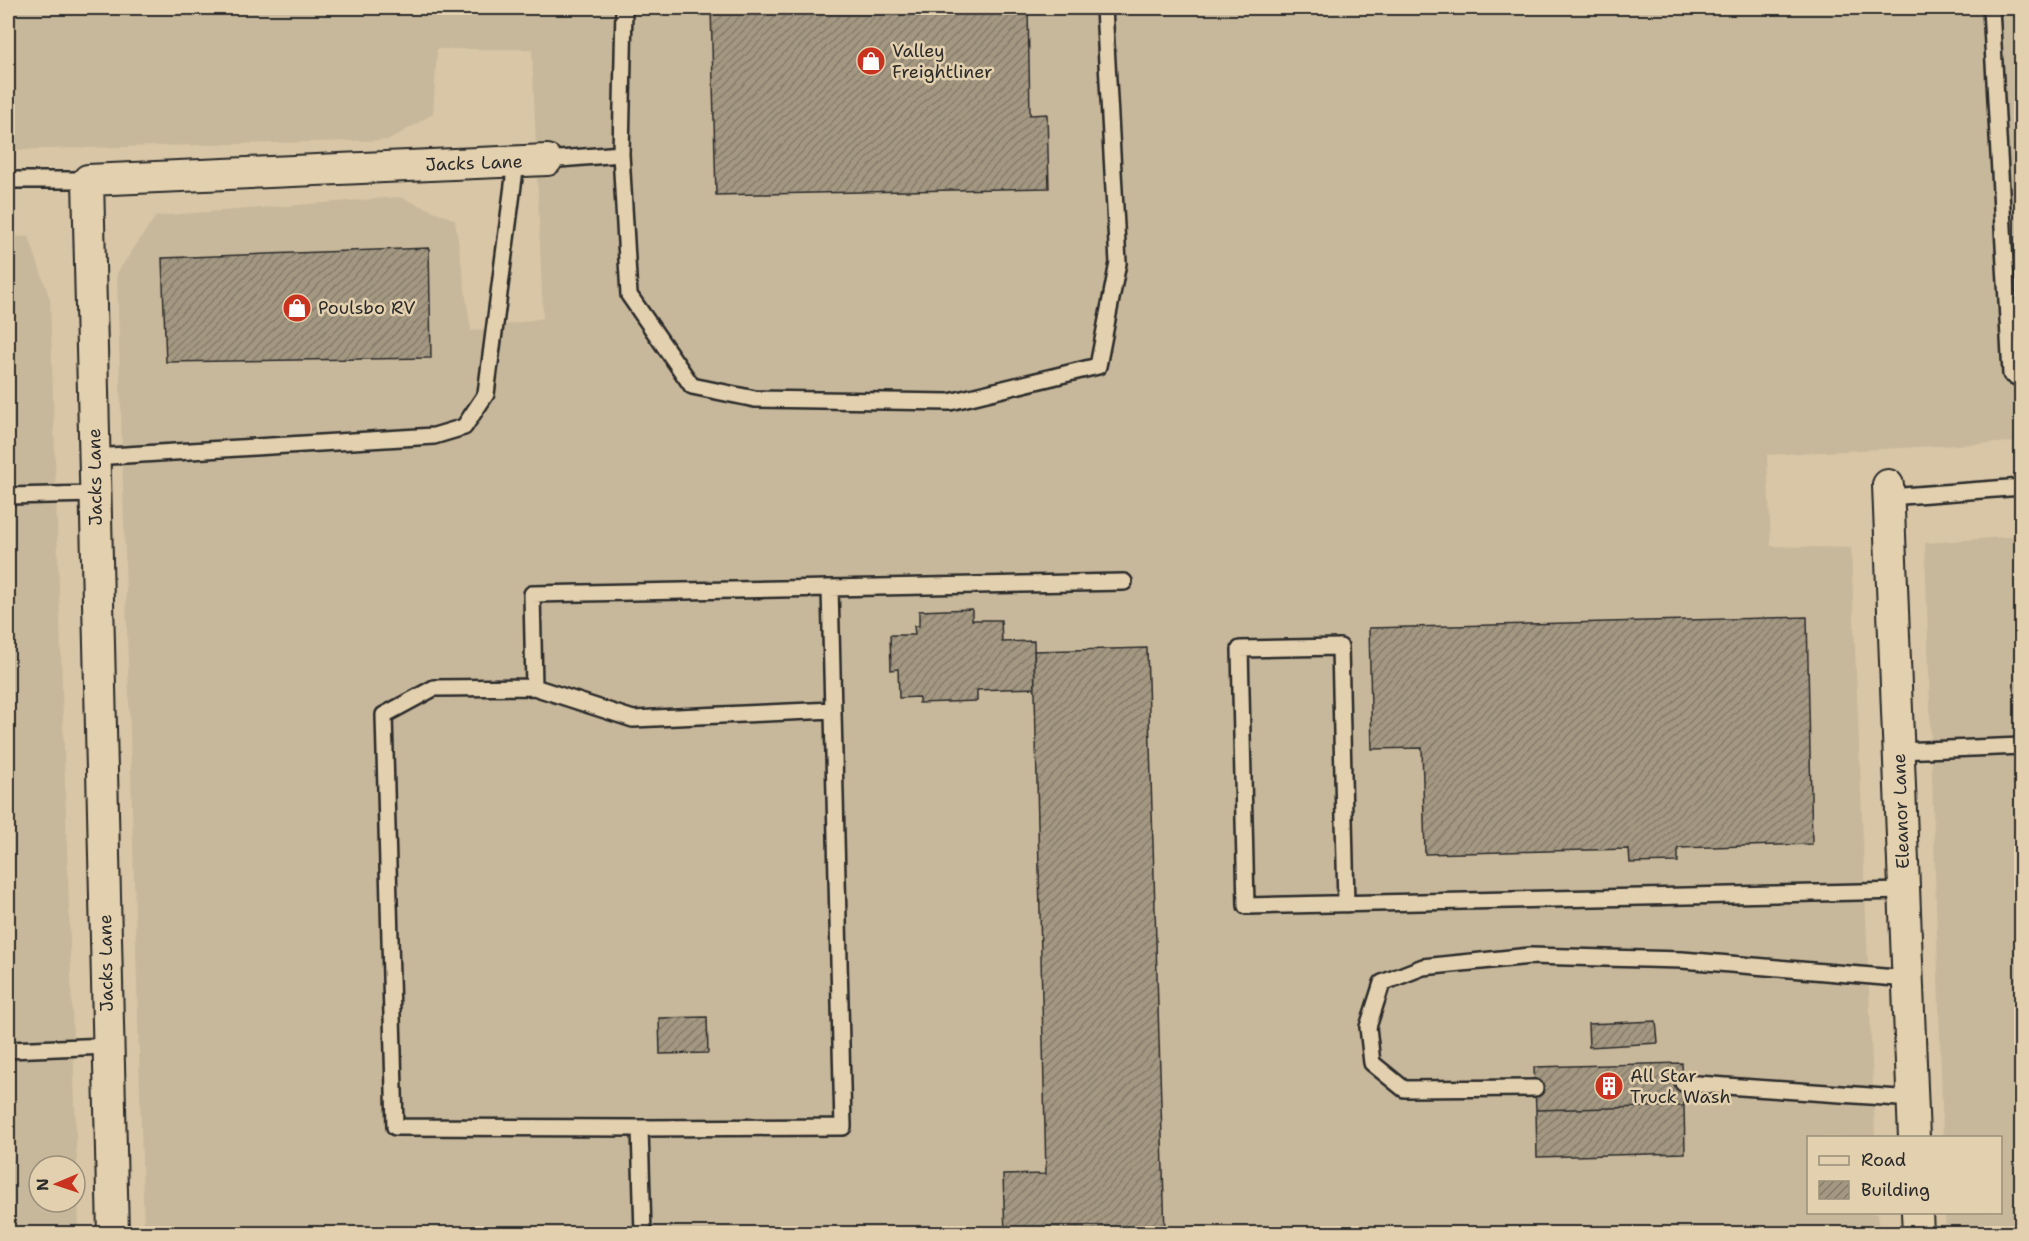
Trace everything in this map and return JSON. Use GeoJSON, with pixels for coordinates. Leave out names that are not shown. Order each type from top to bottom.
{"type":"FeatureCollection","features":[{"type":"Feature","properties":{"kind":"street","name":"Jacks Lane"},"geometry":{"type":"LineString","coordinates":[[113,1233],[87,180],[547,160]]}},
{"type":"Feature","properties":{"kind":"street","name":"Eleanor Lane"},"geometry":{"type":"LineString","coordinates":[[1888,491],[1914,1136]]}},
{"type":"Feature","properties":{"kind":"street"},"geometry":{"type":"LineString","coordinates":[[1917,1214],[1918,1233]]}},
{"type":"Feature","properties":{"kind":"lane"},"geometry":{"type":"LineString","coordinates":[[624,8],[621,154],[629,296],[692,386],[755,399],[950,402],[1098,366],[1118,263],[1104,8]]}},
{"type":"Feature","properties":{"kind":"lane"},"geometry":{"type":"LineString","coordinates":[[1991,8],[2011,374],[2022,380]]}},
{"type":"Feature","properties":{"kind":"lane"},"geometry":{"type":"LineString","coordinates":[[547,160],[621,154]]}},
{"type":"Feature","properties":{"kind":"lane"},"geometry":{"type":"LineString","coordinates":[[94,457],[434,436],[464,428],[486,394],[516,162]]}},
{"type":"Feature","properties":{"kind":"lane"},"geometry":{"type":"LineString","coordinates":[[8,180],[87,180]]}},
{"type":"Feature","properties":{"kind":"lane"},"geometry":{"type":"LineString","coordinates":[[1888,491],[2022,487]]}},
{"type":"Feature","properties":{"kind":"lane"},"geometry":{"type":"LineString","coordinates":[[8,496],[95,494]]}},
{"type":"Feature","properties":{"kind":"lane"},"geometry":{"type":"LineString","coordinates":[[534,687],[532,594],[1124,582]]}},
{"type":"Feature","properties":{"kind":"lane"},"geometry":{"type":"LineString","coordinates":[[830,588],[833,711],[843,1127],[395,1127],[384,715],[434,688],[534,687],[633,719],[833,711]]}},
{"type":"Feature","properties":{"kind":"lane"},"geometry":{"type":"LineString","coordinates":[[1346,904],[1340,646],[1240,649],[1246,906],[1346,904],[1904,891]]}},
{"type":"Feature","properties":{"kind":"lane"},"geometry":{"type":"LineString","coordinates":[[1899,751],[2022,746]]}},
{"type":"Feature","properties":{"kind":"lane"},"geometry":{"type":"LineString","coordinates":[[1535,1088],[1404,1089],[1372,1063],[1368,1027],[1382,983],[1423,967],[1530,956],[1682,960],[1908,979]]}},
{"type":"Feature","properties":{"kind":"lane"},"geometry":{"type":"LineString","coordinates":[[8,1050],[108,1046]]}},
{"type":"Feature","properties":{"kind":"lane"},"geometry":{"type":"LineString","coordinates":[[1683,1083],[1913,1099]]}},
{"type":"Feature","properties":{"kind":"lane"},"geometry":{"type":"LineString","coordinates":[[640,1128],[643,1233]]}},
{"type":"Feature","properties":{"kind":"shaded area"},"geometry":{"type":"Polygon","coordinates":[[[8,8],[2021,8],[2021,1233],[1946,1233],[1945,1214],[2002,1214],[2002,1136],[1943,1136],[1925,543],[2017,536],[2014,442],[1767,455],[1771,546],[1851,548],[1875,1136],[1807,1136],[1807,1214],[1878,1214],[1879,1233],[144,1233],[117,273],[156,216],[400,197],[455,220],[471,331],[543,318],[532,49],[437,49],[433,114],[389,140],[8,150],[8,8]]]}},
{"type":"Feature","properties":{"kind":"shaded area"},"geometry":{"type":"Polygon","coordinates":[[[8,236],[29,237],[50,299],[77,1154],[27,1154],[27,1214],[78,1214],[79,1233],[8,1233],[8,236]]]}},
{"type":"Feature","properties":{"kind":"building","name":"Valley Freightliner"},"geometry":{"type":"Polygon","coordinates":[[[711,8],[1028,8],[1030,115],[1047,114],[1049,188],[716,195],[711,8]]]}},
{"type":"Feature","properties":{"kind":"building","name":"Poulsbo RV"},"geometry":{"type":"Polygon","coordinates":[[[429,248],[431,358],[166,362],[162,258],[429,248]]]}},
{"type":"Feature","properties":{"kind":"building"},"geometry":{"type":"Polygon","coordinates":[[[972,609],[972,620],[1001,620],[1002,642],[1034,641],[1035,688],[977,690],[977,701],[919,703],[919,697],[899,698],[898,669],[891,670],[890,635],[915,635],[914,626],[919,626],[919,611],[972,609]]]}},
{"type":"Feature","properties":{"kind":"building"},"geometry":{"type":"Polygon","coordinates":[[[1807,617],[1812,844],[1678,848],[1678,862],[1630,863],[1629,849],[1425,854],[1422,748],[1372,749],[1369,628],[1807,617]]]}},
{"type":"Feature","properties":{"kind":"building"},"geometry":{"type":"Polygon","coordinates":[[[1147,648],[1165,1234],[1005,1234],[1003,1175],[1046,1174],[1034,651],[1147,648]]]}},
{"type":"Feature","properties":{"kind":"building"},"geometry":{"type":"Polygon","coordinates":[[[707,1017],[708,1053],[660,1054],[659,1018],[707,1017]]]}},
{"type":"Feature","properties":{"kind":"building"},"geometry":{"type":"Polygon","coordinates":[[[1656,1021],[1658,1043],[1589,1047],[1588,1024],[1656,1021]]]}},
{"type":"Feature","properties":{"kind":"building","name":"All Star Truck Wash"},"geometry":{"type":"Polygon","coordinates":[[[1682,1063],[1684,1106],[1536,1110],[1534,1067],[1682,1063]]]}},
{"type":"Feature","properties":{"kind":"building"},"geometry":{"type":"Polygon","coordinates":[[[1684,1106],[1685,1153],[1537,1157],[1536,1110],[1684,1106]]]}},
{"type":"Feature","properties":{"kind":"place","name":"Valley Freightliner"},"geometry":{"type":"Point","coordinates":[871,61]}},
{"type":"Feature","properties":{"kind":"place","name":"Poulsbo RV"},"geometry":{"type":"Point","coordinates":[297,308]}},
{"type":"Feature","properties":{"kind":"place","name":"All Star Truck Wash"},"geometry":{"type":"Point","coordinates":[1609,1086]}}]}
